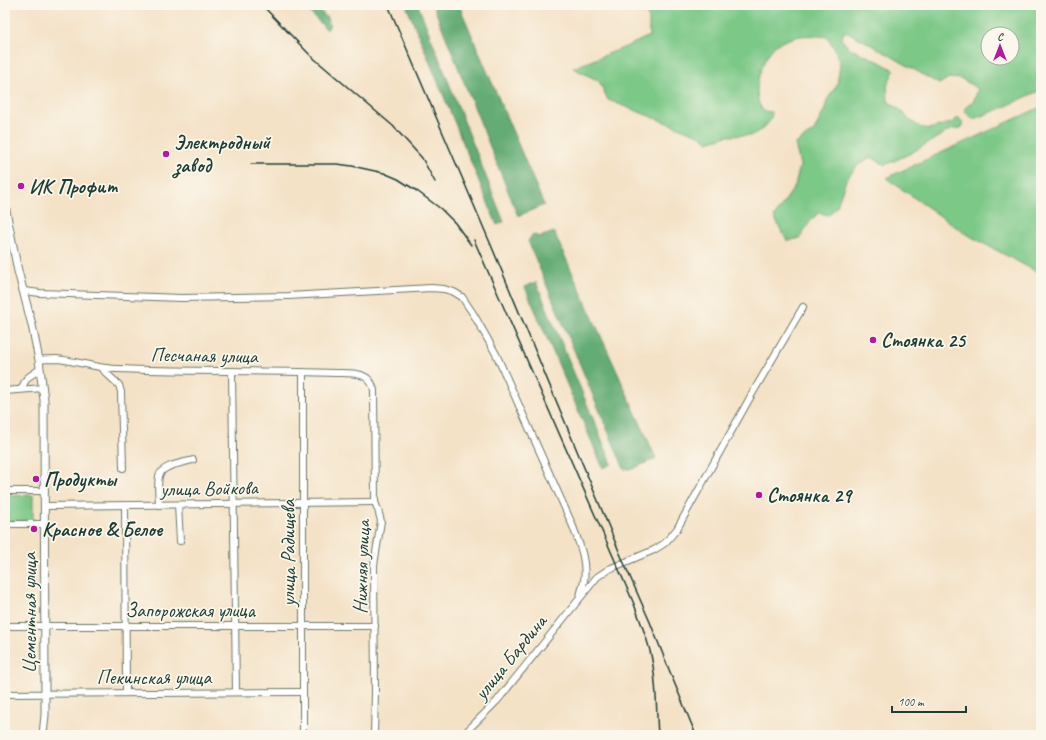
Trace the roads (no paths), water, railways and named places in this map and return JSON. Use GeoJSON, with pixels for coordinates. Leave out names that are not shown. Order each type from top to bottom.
{"type":"FeatureCollection","features":[{"type":"Feature","properties":{"kind":"main road","name":"Цементная улица"},"geometry":{"type":"LineString","coordinates":[[5,206],[32,325],[39,360],[44,400],[45,715],[43,735]]}},
{"type":"Feature","properties":{"kind":"street"},"geometry":{"type":"LineString","coordinates":[[24,291],[40,293],[182,298],[288,296],[432,288],[454,292],[462,297],[496,354],[572,524],[581,547],[585,563],[584,581],[580,596]]}},
{"type":"Feature","properties":{"kind":"street","name":"улица Бардина"},"geometry":{"type":"LineString","coordinates":[[463,735],[497,701],[580,596],[597,577],[608,569],[654,550],[665,543],[676,529],[803,307]]}},
{"type":"Feature","properties":{"kind":"street","name":"Песчаная улица"},"geometry":{"type":"LineString","coordinates":[[39,360],[61,360],[103,369],[355,373],[368,378]]}},
{"type":"Feature","properties":{"kind":"street"},"geometry":{"type":"LineString","coordinates":[[21,389],[27,378],[40,369]]}},
{"type":"Feature","properties":{"kind":"street"},"geometry":{"type":"LineString","coordinates":[[103,369],[119,385],[121,392],[123,468]]}},
{"type":"Feature","properties":{"kind":"street"},"geometry":{"type":"LineString","coordinates":[[232,371],[236,692]]}},
{"type":"Feature","properties":{"kind":"street","name":"улица Радищева"},"geometry":{"type":"LineString","coordinates":[[303,735],[304,372]]}},
{"type":"Feature","properties":{"kind":"street","name":"Нижняя улица"},"geometry":{"type":"LineString","coordinates":[[368,378],[373,384],[374,390],[375,502],[381,521],[374,565],[374,735]]}},
{"type":"Feature","properties":{"kind":"street"},"geometry":{"type":"LineString","coordinates":[[5,391],[43,388]]}},
{"type":"Feature","properties":{"kind":"street"},"geometry":{"type":"LineString","coordinates":[[159,505],[159,476],[161,471],[166,467],[193,460]]}},
{"type":"Feature","properties":{"kind":"street"},"geometry":{"type":"LineString","coordinates":[[5,491],[44,491]]}},
{"type":"Feature","properties":{"kind":"street","name":"улица Войкова"},"geometry":{"type":"LineString","coordinates":[[45,506],[375,502]]}},
{"type":"Feature","properties":{"kind":"street"},"geometry":{"type":"LineString","coordinates":[[178,505],[180,541]]}},
{"type":"Feature","properties":{"kind":"street"},"geometry":{"type":"LineString","coordinates":[[126,506],[126,693]]}},
{"type":"Feature","properties":{"kind":"street"},"geometry":{"type":"LineString","coordinates":[[5,524],[45,524]]}},
{"type":"Feature","properties":{"kind":"street","name":"Запорожская улица"},"geometry":{"type":"LineString","coordinates":[[5,626],[375,626]]}},
{"type":"Feature","properties":{"kind":"street","name":"Пекинская улица"},"geometry":{"type":"LineString","coordinates":[[5,694],[303,692]]}},
{"type":"Feature","properties":{"kind":"railway"},"geometry":{"type":"LineString","coordinates":[[262,5],[310,55],[393,126],[422,158],[435,182]]}},
{"type":"Feature","properties":{"kind":"railway"},"geometry":{"type":"LineString","coordinates":[[388,5],[491,245],[696,735]]}},
{"type":"Feature","properties":{"kind":"railway"},"geometry":{"type":"LineString","coordinates":[[251,164],[337,164],[384,173],[398,179],[441,209],[455,223],[471,245]]}},
{"type":"Feature","properties":{"kind":"railway"},"geometry":{"type":"LineString","coordinates":[[474,240],[634,604],[648,642],[653,665],[658,735]]}},
{"type":"Feature","properties":{"kind":"place","name":"Электродный завод"},"geometry":{"type":"Point","coordinates":[166,154]}},
{"type":"Feature","properties":{"kind":"place","name":"ИК Профит"},"geometry":{"type":"Point","coordinates":[21,186]}},
{"type":"Feature","properties":{"kind":"place","name":"Стоянка 25"},"geometry":{"type":"Point","coordinates":[873,340]}},
{"type":"Feature","properties":{"kind":"place","name":"Продукты"},"geometry":{"type":"Point","coordinates":[36,479]}},
{"type":"Feature","properties":{"kind":"place","name":"Стоянка 29"},"geometry":{"type":"Point","coordinates":[759,495]}},
{"type":"Feature","properties":{"kind":"place","name":"Красное & Белое"},"geometry":{"type":"Point","coordinates":[34,529]}}]}
